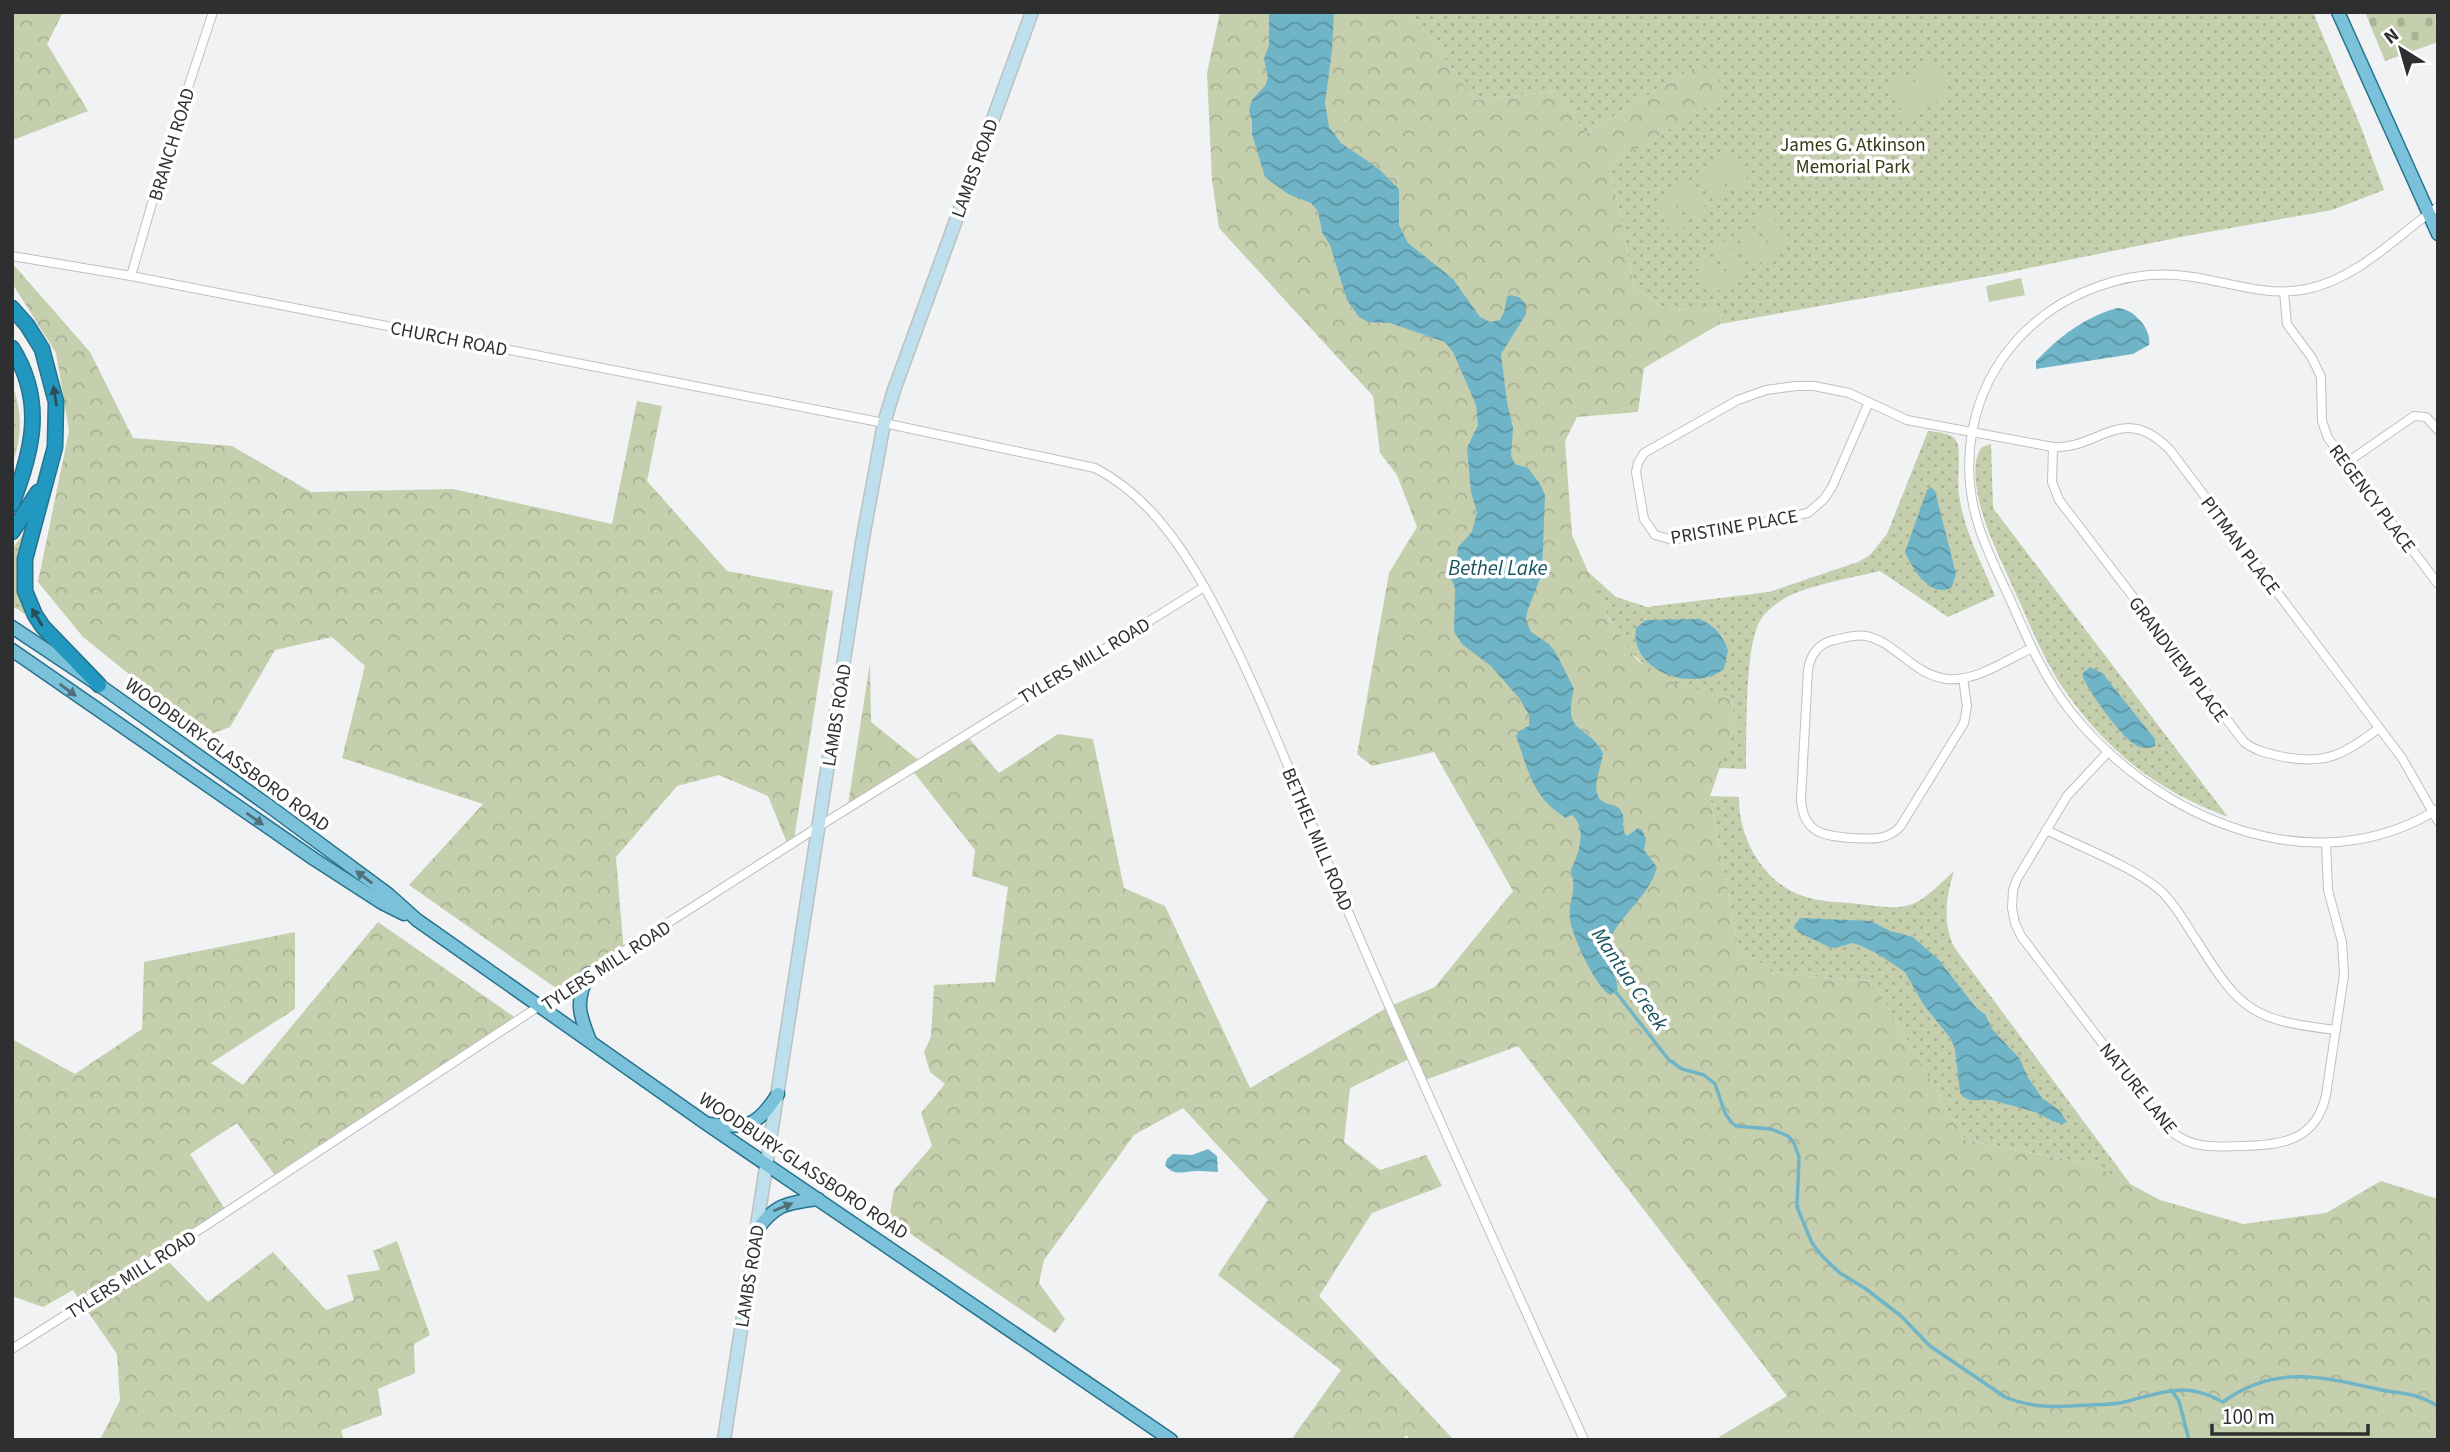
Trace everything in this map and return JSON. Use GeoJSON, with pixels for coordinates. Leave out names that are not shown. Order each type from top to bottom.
{"type":"FeatureCollection","features":[{"type":"Feature","properties":{"kind":"highway"},"geometry":{"type":"LineString","coordinates":[[12,308],[42,349],[57,402],[55,447],[25,558],[25,591],[43,627],[99,685]]}},
{"type":"Feature","properties":{"kind":"highway"},"geometry":{"type":"LineString","coordinates":[[12,348],[27,380],[32,405],[31,444],[12,504]]}},
{"type":"Feature","properties":{"kind":"highway"},"geometry":{"type":"LineString","coordinates":[[12,493],[23,476]]}},
{"type":"Feature","properties":{"kind":"highway"},"geometry":{"type":"LineString","coordinates":[[12,532],[43,484]]}},
{"type":"Feature","properties":{"kind":"main road","name":"LAMBS ROAD"},"geometry":{"type":"LineString","coordinates":[[724,1440],[862,543],[884,423],[1031,12]]}},
{"type":"Feature","properties":{"kind":"main road"},"geometry":{"type":"LineString","coordinates":[[2338,12],[2433,210],[2438,234]]}},
{"type":"Feature","properties":{"kind":"main road","name":"WOODBURY-GLASSBORO ROAD"},"geometry":{"type":"LineString","coordinates":[[12,627],[99,685],[269,806],[388,894],[417,920],[707,1124],[1171,1440]]}},
{"type":"Feature","properties":{"kind":"main road","name":"WOODBURY-GLASSBORO ROAD"},"geometry":{"type":"LineString","coordinates":[[12,650],[314,859],[382,903],[417,920]]}},
{"type":"Feature","properties":{"kind":"main road"},"geometry":{"type":"LineString","coordinates":[[588,974],[579,997],[579,1012],[590,1041]]}},
{"type":"Feature","properties":{"kind":"main road"},"geometry":{"type":"LineString","coordinates":[[707,1124],[737,1127],[749,1124],[766,1113],[779,1094]]}},
{"type":"Feature","properties":{"kind":"main road"},"geometry":{"type":"LineString","coordinates":[[757,1230],[767,1216],[782,1205],[818,1199]]}},
{"type":"Feature","properties":{"kind":"street","name":"BRANCH ROAD"},"geometry":{"type":"LineString","coordinates":[[131,276],[167,152],[213,12]]}},
{"type":"Feature","properties":{"kind":"street"},"geometry":{"type":"LineString","coordinates":[[2433,210],[2371,259],[2346,275],[2311,288],[2260,292],[2195,277],[2162,274],[2106,284],[2080,293],[2047,313],[2010,348],[1984,389],[1972,432],[1969,472],[1976,519],[2032,648],[2067,707],[2108,752],[2158,792],[2216,821],[2277,840],[2326,843],[2352,840],[2385,832],[2435,810]]}},
{"type":"Feature","properties":{"kind":"street","name":"CHURCH ROAD"},"geometry":{"type":"LineString","coordinates":[[12,256],[131,276],[884,423]]}},
{"type":"Feature","properties":{"kind":"street","name":"REGENCY PLACE"},"geometry":{"type":"LineString","coordinates":[[2284,292],[2287,324],[2312,358],[2321,377],[2323,427],[2328,438],[2438,584]]}},
{"type":"Feature","properties":{"kind":"street","name":"PRISTINE PLACE"},"geometry":{"type":"LineString","coordinates":[[1869,402],[1832,487],[1824,499],[1808,513],[1673,540],[1655,535],[1646,524],[1637,467],[1642,456],[1653,447],[1738,400],[1773,388],[1822,387],[1849,393],[1869,402],[1902,419],[1972,432]]}},
{"type":"Feature","properties":{"kind":"street"},"geometry":{"type":"LineString","coordinates":[[2346,463],[2414,416],[2426,417],[2438,430]]}},
{"type":"Feature","properties":{"kind":"street","name":"BETHEL MILL ROAD"},"geometry":{"type":"LineString","coordinates":[[884,423],[1095,468],[1118,479],[1142,500],[1163,525],[1204,587],[1250,679],[1401,1032],[1584,1440]]}},
{"type":"Feature","properties":{"kind":"street","name":"PITMAN PLACE"},"geometry":{"type":"LineString","coordinates":[[1972,432],[2053,447],[2076,446],[2107,431],[2122,429],[2145,432],[2162,442],[2406,763],[2435,810],[2438,821]]}},
{"type":"Feature","properties":{"kind":"street","name":"GRANDVIEW PLACE"},"geometry":{"type":"LineString","coordinates":[[2053,447],[2052,482],[2059,500],[2244,742],[2258,750],[2300,761],[2320,760],[2344,752],[2379,728]]}},
{"type":"Feature","properties":{"kind":"street","name":"TYLERS MILL ROAD"},"geometry":{"type":"LineString","coordinates":[[12,1349],[542,1007],[588,974],[818,827],[1204,587]]}},
{"type":"Feature","properties":{"kind":"street"},"geometry":{"type":"LineString","coordinates":[[1963,678],[1967,711],[1964,723],[1900,827],[1888,836],[1874,839],[1827,836],[1810,825],[1802,811],[1802,779],[1808,670],[1812,656],[1818,648],[1831,641],[1865,636],[1879,641],[1923,672],[1945,679],[1963,678],[2032,648]]}},
{"type":"Feature","properties":{"kind":"street","name":"NATURE LANE"},"geometry":{"type":"LineString","coordinates":[[2108,752],[2071,790],[2046,830],[2013,890],[2012,908],[2017,927],[2070,1001],[2173,1133],[2188,1142],[2213,1147],[2273,1145],[2303,1133],[2318,1117],[2324,1104],[2344,962],[2328,890],[2326,843]]}},
{"type":"Feature","properties":{"kind":"street"},"geometry":{"type":"LineString","coordinates":[[2046,830],[2160,890],[2177,910],[2227,986],[2249,1007],[2279,1021],[2336,1030]]}},
{"type":"Feature","properties":{"kind":"green space"},"geometry":{"type":"Polygon","coordinates":[[[12,12],[63,12],[47,44],[88,111],[13,140],[12,12]]]}},
{"type":"Feature","properties":{"kind":"green space"},"geometry":{"type":"Polygon","coordinates":[[[1220,12],[1411,12],[1475,100],[1555,91],[1586,133],[1694,68],[1716,73],[1724,96],[1610,165],[1634,286],[1664,309],[1721,311],[1720,324],[1644,368],[1638,412],[1577,417],[1565,441],[1572,535],[1609,620],[1638,661],[1679,685],[1732,698],[1734,727],[1710,796],[1739,951],[1781,974],[1873,981],[1965,1140],[2092,1164],[2160,1200],[2243,1224],[2326,1213],[2381,1181],[2438,1199],[2438,1440],[1721,1440],[1719,1437],[1787,1396],[1518,1046],[1425,1080],[1413,1057],[1350,1088],[1344,1142],[1380,1170],[1426,1155],[1442,1186],[1372,1213],[1319,1296],[1454,1440],[1411,1440],[1406,1435],[1403,1440],[1291,1440],[1341,1370],[1218,1275],[1268,1200],[1183,1108],[1134,1135],[1044,1260],[1039,1283],[1065,1319],[1055,1333],[889,1219],[894,1190],[932,1146],[921,1113],[945,1084],[930,1072],[924,1052],[931,1037],[934,985],[995,982],[1008,887],[972,876],[975,850],[912,770],[847,811],[870,663],[871,722],[922,763],[966,735],[999,773],[1058,734],[1093,739],[1124,888],[1165,906],[1250,1088],[1388,1007],[1435,987],[1513,891],[1434,752],[1372,766],[1357,754],[1389,573],[1417,527],[1397,475],[1380,453],[1373,396],[1219,228],[1212,180],[1207,73],[1220,12]]]}},
{"type":"Feature","properties":{"kind":"green space","name":"James G. Atkinson Memorial Park"},"geometry":{"type":"Polygon","coordinates":[[[1411,12],[2313,12],[2384,190],[2332,210],[1720,324],[1721,311],[1664,309],[1634,286],[1610,165],[1723,96],[1694,68],[1586,133],[1555,91],[1475,100],[1411,12]]]}},
{"type":"Feature","properties":{"kind":"green space"},"geometry":{"type":"Polygon","coordinates":[[[2365,12],[2438,12],[2438,42],[2385,61],[2365,12]]]}},
{"type":"Feature","properties":{"kind":"green space"},"geometry":{"type":"Polygon","coordinates":[[[1929,59],[1951,92],[1931,105],[1909,72],[1929,59]]]}},
{"type":"Feature","properties":{"kind":"green space"},"geometry":{"type":"Polygon","coordinates":[[[1906,75],[1928,108],[1909,121],[1886,88],[1906,75]]]}},
{"type":"Feature","properties":{"kind":"green space"},"geometry":{"type":"Polygon","coordinates":[[[1728,151],[1749,182],[1735,192],[1714,161],[1728,151]]]}},
{"type":"Feature","properties":{"kind":"green space"},"geometry":{"type":"Polygon","coordinates":[[[1710,164],[1731,194],[1716,205],[1695,174],[1710,164]]]}},
{"type":"Feature","properties":{"kind":"green space"},"geometry":{"type":"Polygon","coordinates":[[[1687,180],[1708,211],[1693,221],[1672,190],[1687,180]]]}},
{"type":"Feature","properties":{"kind":"green space"},"geometry":{"type":"Polygon","coordinates":[[[1668,194],[1689,224],[1674,235],[1653,204],[1668,194]]]}},
{"type":"Feature","properties":{"kind":"green space"},"geometry":{"type":"Polygon","coordinates":[[[1769,211],[1790,242],[1775,252],[1754,221],[1769,211]]]}},
{"type":"Feature","properties":{"kind":"green space"},"geometry":{"type":"Polygon","coordinates":[[[1750,224],[1771,255],[1757,265],[1735,234],[1750,224]]]}},
{"type":"Feature","properties":{"kind":"green space"},"geometry":{"type":"Polygon","coordinates":[[[1727,240],[1748,271],[1734,281],[1712,250],[1727,240]]]}},
{"type":"Feature","properties":{"kind":"green space"},"geometry":{"type":"Polygon","coordinates":[[[1708,253],[1729,283],[1715,293],[1693,263],[1708,253]]]}},
{"type":"Feature","properties":{"kind":"green space"},"geometry":{"type":"Polygon","coordinates":[[[12,263],[90,352],[133,438],[232,446],[311,492],[453,489],[612,524],[637,401],[662,406],[647,481],[727,571],[833,591],[793,846],[789,848],[768,796],[719,775],[677,786],[616,857],[624,954],[563,993],[409,885],[483,804],[342,758],[365,666],[332,637],[275,650],[230,727],[208,735],[181,716],[83,637],[38,582],[69,431],[56,353],[12,283],[12,263]]]}},
{"type":"Feature","properties":{"kind":"green space"},"geometry":{"type":"Polygon","coordinates":[[[2021,278],[2025,295],[1989,302],[1986,286],[2021,278]]]}},
{"type":"Feature","properties":{"kind":"green space"},"geometry":{"type":"Polygon","coordinates":[[[12,384],[20,424],[12,464],[12,384]]]}},
{"type":"Feature","properties":{"kind":"green space"},"geometry":{"type":"Polygon","coordinates":[[[1928,431],[1948,434],[1957,442],[1961,508],[1995,596],[1948,617],[1880,571],[1820,585],[1784,598],[1761,619],[1752,649],[1746,769],[1719,768],[1734,727],[1732,698],[1679,685],[1645,666],[1632,653],[1611,623],[1587,571],[1616,597],[1647,607],[1769,592],[1858,562],[1870,555],[1887,534],[1928,431]]]}},
{"type":"Feature","properties":{"kind":"green space"},"geometry":{"type":"Polygon","coordinates":[[[1991,444],[1993,508],[2228,817],[2181,796],[2137,768],[2096,730],[2057,679],[2033,632],[1983,514],[1975,467],[1982,447],[1991,444]]]}},
{"type":"Feature","properties":{"kind":"green space"},"geometry":{"type":"Polygon","coordinates":[[[28,528],[17,580],[27,615],[12,606],[12,549],[28,528]]]}},
{"type":"Feature","properties":{"kind":"green space"},"geometry":{"type":"Polygon","coordinates":[[[1710,796],[1739,797],[1743,828],[1756,858],[1778,882],[1806,897],[1881,907],[1911,905],[1922,899],[1954,871],[1949,890],[1947,918],[1954,947],[2131,1185],[2092,1164],[1965,1140],[1873,981],[1781,974],[1739,951],[1710,796]]]}},
{"type":"Feature","properties":{"kind":"green space"},"geometry":{"type":"Polygon","coordinates":[[[378,922],[520,1021],[277,1178],[237,1123],[190,1154],[226,1211],[160,1253],[208,1302],[273,1252],[326,1310],[354,1300],[347,1275],[380,1270],[373,1251],[397,1241],[430,1335],[414,1344],[415,1373],[378,1389],[382,1415],[341,1430],[344,1440],[100,1440],[120,1400],[117,1354],[73,1290],[43,1307],[12,1296],[12,1039],[75,1074],[142,1029],[144,962],[295,932],[295,1009],[211,1063],[243,1085],[378,922]]]}},
{"type":"Feature","properties":{"kind":"water","name":"Bethel Lake"},"geometry":{"type":"Polygon","coordinates":[[[1269,12],[1334,12],[1325,103],[1329,127],[1341,143],[1379,169],[1399,189],[1399,225],[1408,243],[1453,279],[1480,317],[1490,322],[1500,320],[1510,295],[1519,297],[1526,304],[1526,314],[1501,354],[1513,428],[1511,456],[1515,464],[1528,468],[1545,495],[1542,573],[1526,620],[1531,632],[1549,644],[1556,653],[1574,689],[1571,704],[1573,722],[1603,753],[1596,785],[1598,796],[1604,803],[1619,808],[1623,814],[1627,836],[1638,828],[1642,830],[1646,839],[1644,850],[1657,867],[1647,889],[1617,927],[1607,948],[1606,953],[1617,984],[1617,990],[1611,995],[1599,983],[1586,961],[1570,919],[1573,885],[1571,870],[1580,842],[1580,827],[1572,815],[1566,818],[1555,810],[1533,783],[1516,736],[1519,731],[1529,726],[1529,715],[1519,698],[1491,666],[1463,645],[1454,632],[1455,588],[1449,573],[1458,547],[1472,532],[1477,512],[1471,492],[1467,448],[1478,425],[1476,405],[1453,352],[1445,342],[1390,323],[1368,322],[1359,317],[1347,300],[1330,245],[1322,232],[1318,211],[1311,203],[1288,194],[1265,177],[1252,134],[1249,110],[1252,100],[1265,86],[1268,78],[1264,59],[1269,45],[1269,12]]]}},
{"type":"Feature","properties":{"kind":"water"},"geometry":{"type":"Polygon","coordinates":[[[2117,308],[2135,315],[2140,320],[2148,332],[2149,345],[2133,354],[2036,369],[2036,361],[2063,336],[2093,317],[2117,308]]]}},
{"type":"Feature","properties":{"kind":"water"},"geometry":{"type":"Polygon","coordinates":[[[1931,487],[1935,491],[1956,574],[1952,587],[1945,590],[1930,586],[1924,581],[1905,552],[1927,490],[1931,487]]]}},
{"type":"Feature","properties":{"kind":"water"},"geometry":{"type":"Polygon","coordinates":[[[1699,619],[1714,627],[1726,645],[1728,650],[1724,669],[1697,679],[1681,678],[1653,667],[1643,656],[1637,643],[1636,628],[1646,620],[1699,619]]]}},
{"type":"Feature","properties":{"kind":"water"},"geometry":{"type":"Polygon","coordinates":[[[2090,667],[2102,673],[2155,739],[2155,746],[2137,746],[2128,740],[2113,722],[2082,674],[2090,667]]]}},
{"type":"Feature","properties":{"kind":"water"},"geometry":{"type":"Polygon","coordinates":[[[1800,918],[1871,921],[1890,931],[1913,937],[1939,960],[1977,1009],[1985,1014],[1992,1029],[2020,1059],[2027,1076],[2042,1098],[2059,1110],[2067,1122],[2058,1123],[2037,1113],[1995,1101],[1964,1097],[1960,1093],[1955,1049],[1951,1039],[1923,1004],[1905,972],[1859,945],[1852,943],[1836,948],[1829,947],[1798,932],[1794,926],[1800,918]]]}},
{"type":"Feature","properties":{"kind":"water"},"geometry":{"type":"Polygon","coordinates":[[[1208,1149],[1217,1156],[1218,1172],[1177,1172],[1165,1165],[1173,1154],[1192,1155],[1208,1149]]]}},
{"type":"Feature","properties":{"kind":"waterway","name":"Mantua Creek"},"geometry":{"type":"LineString","coordinates":[[1615,991],[1669,1060],[1682,1069],[1704,1075],[1715,1084],[1731,1122],[1736,1126],[1771,1129],[1788,1136],[1794,1143],[1799,1157],[1797,1207],[1812,1243],[1822,1256],[1840,1273],[1901,1316],[1930,1346],[2005,1397],[2037,1405],[2069,1406],[2116,1404],[2162,1392],[2185,1390],[2197,1391],[2223,1402],[2260,1383],[2297,1377],[2336,1380],[2407,1394],[2438,1406]]}},
{"type":"Feature","properties":{"kind":"waterway"},"geometry":{"type":"LineString","coordinates":[[2171,1390],[2179,1401],[2189,1440]]}}]}
